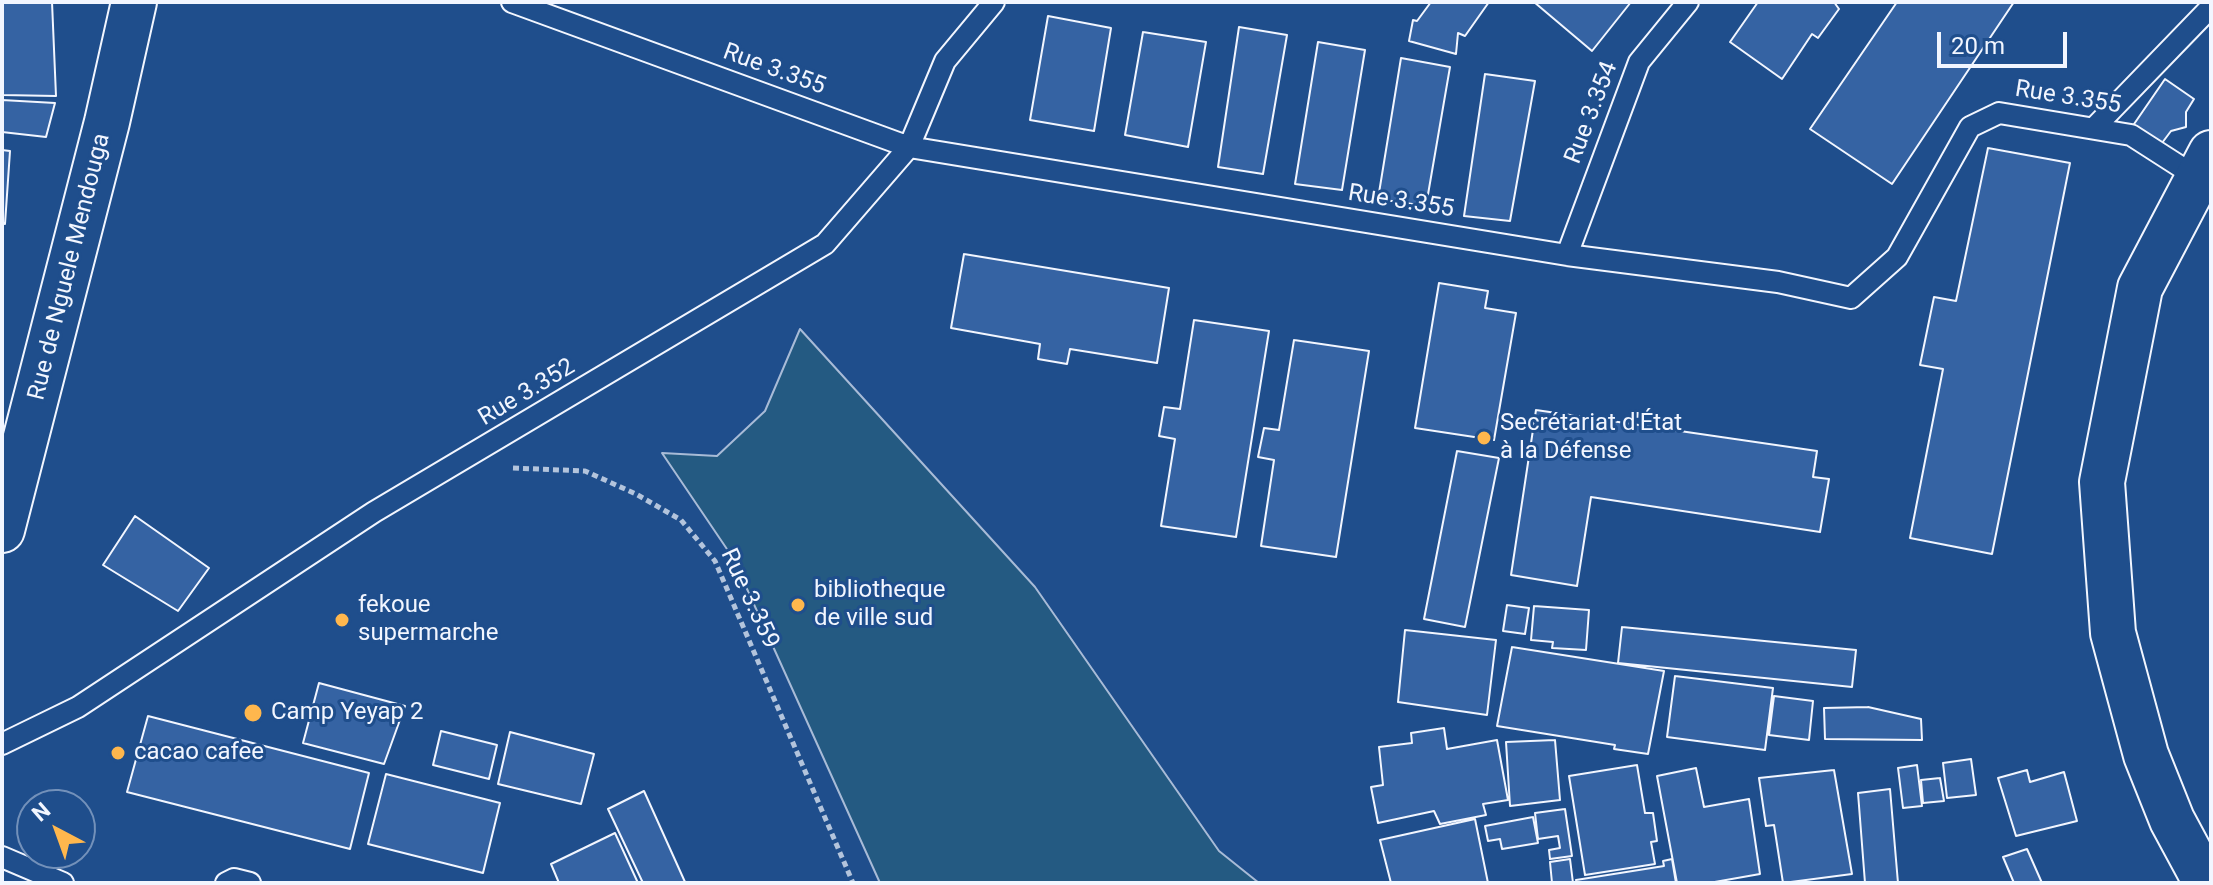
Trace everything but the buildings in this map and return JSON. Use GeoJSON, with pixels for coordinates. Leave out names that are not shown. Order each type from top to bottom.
{"type":"FeatureCollection","features":[{"type":"Feature","properties":{"kind":"main road","name":"Rue de Nguele Mendouga"},"geometry":{"type":"LineString","coordinates":[[2,530],[107,122],[134,2]]}},
{"type":"Feature","properties":{"kind":"main road"},"geometry":{"type":"LineString","coordinates":[[2205,166],[2140,288],[2102,482],[2113,633],[2146,755],[2172,820],[2206,883]]}},
{"type":"Feature","properties":{"kind":"lane","name":"Rue 3.355"},"geometry":{"type":"LineString","coordinates":[[512,2],[909,147],[1567,255],[1778,282],[1851,298],[1897,257],[1970,127],[1999,113],[2131,135],[2205,166]]}},
{"type":"Feature","properties":{"kind":"lane","name":"Rue 3.352"},"geometry":{"type":"LineString","coordinates":[[2,744],[78,707],[374,512],[825,244],[909,147],[945,61],[994,2]]}},
{"type":"Feature","properties":{"kind":"lane","name":"Rue 3.354"},"geometry":{"type":"LineString","coordinates":[[1567,255],[1639,62],[1688,2]]}},
{"type":"Feature","properties":{"kind":"lane"},"geometry":{"type":"LineString","coordinates":[[2094,128],[2211,7]]}},
{"type":"Feature","properties":{"kind":"lane"},"geometry":{"type":"LineString","coordinates":[[2,857],[63,883]]}},
{"type":"Feature","properties":{"kind":"lane"},"geometry":{"type":"LineString","coordinates":[[226,883],[234,879],[250,883]]}},
{"type":"Feature","properties":{"kind":"path","name":"Rue 3.359"},"geometry":{"type":"LineString","coordinates":[[511,468],[585,471],[636,494],[681,520],[707,551],[715,561],[853,883]]}},
{"type":"Feature","properties":{"kind":"shaded area"},"geometry":{"type":"Polygon","coordinates":[[[800,329],[1035,587],[1219,851],[1259,883],[880,883],[733,558],[662,453],[717,456],[765,411],[800,329]]]}},
{"type":"Feature","properties":{"kind":"place","name":"Secrétariat d'État à la Défense"},"geometry":{"type":"Point","coordinates":[1484,438]}},
{"type":"Feature","properties":{"kind":"place","name":"bibliotheque de ville sud"},"geometry":{"type":"Point","coordinates":[798,605]}},
{"type":"Feature","properties":{"kind":"place","name":"fekoue supermarche"},"geometry":{"type":"Point","coordinates":[342,620]}},
{"type":"Feature","properties":{"kind":"place","name":"Camp Yeyap 2"},"geometry":{"type":"Point","coordinates":[253,713]}},
{"type":"Feature","properties":{"kind":"place","name":"cacao cafee"},"geometry":{"type":"Point","coordinates":[118,753]}}]}
